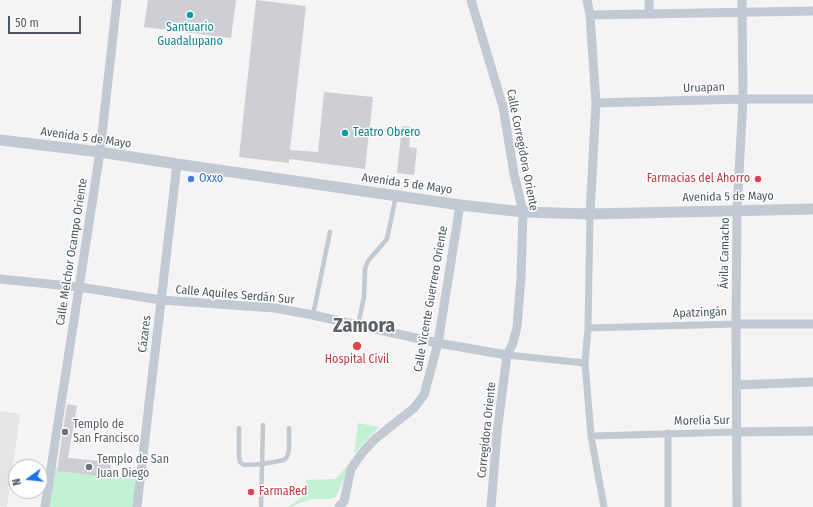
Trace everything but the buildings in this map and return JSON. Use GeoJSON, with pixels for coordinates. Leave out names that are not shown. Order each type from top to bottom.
{"type":"FeatureCollection","features":[{"type":"Feature","properties":{"kind":"street","name":"Calle Melchor Ocampo Oriente"},"geometry":{"type":"LineString","coordinates":[[45,507],[100,152],[117,0]]}},
{"type":"Feature","properties":{"kind":"street","name":"Calle Corregidora Oriente"},"geometry":{"type":"LineString","coordinates":[[471,0],[503,107],[514,174],[523,212],[521,277],[516,327],[513,343],[507,355]]}},
{"type":"Feature","properties":{"kind":"street"},"geometry":{"type":"LineString","coordinates":[[587,0],[590,15],[596,103],[590,214],[588,328],[585,363],[591,436],[604,507]]}},
{"type":"Feature","properties":{"kind":"street"},"geometry":{"type":"LineString","coordinates":[[649,0],[649,14]]}},
{"type":"Feature","properties":{"kind":"street","name":"Ávila Camacho"},"geometry":{"type":"LineString","coordinates":[[737,507],[736,324],[738,210],[743,99],[742,0]]}},
{"type":"Feature","properties":{"kind":"street"},"geometry":{"type":"LineString","coordinates":[[590,15],[813,11]]}},
{"type":"Feature","properties":{"kind":"street","name":"Uruapan"},"geometry":{"type":"LineString","coordinates":[[596,103],[813,98]]}},
{"type":"Feature","properties":{"kind":"street","name":"Avenida 5 de Mayo"},"geometry":{"type":"LineString","coordinates":[[0,140],[100,152],[396,196],[523,212],[590,214],[813,209]]}},
{"type":"Feature","properties":{"kind":"street","name":"Cázares"},"geometry":{"type":"LineString","coordinates":[[137,507],[177,164]]}},
{"type":"Feature","properties":{"kind":"street","name":"Calle Vicente Guerrero Oriente"},"geometry":{"type":"LineString","coordinates":[[339,507],[344,501],[350,469],[362,453],[375,439],[414,408],[424,395],[438,343],[460,205]]}},
{"type":"Feature","properties":{"kind":"street","name":"Calle Aquiles Serdán Sur"},"geometry":{"type":"LineString","coordinates":[[0,279],[80,287],[161,300],[275,308],[438,343],[507,355],[585,363]]}},
{"type":"Feature","properties":{"kind":"street","name":"Apatzingán"},"geometry":{"type":"LineString","coordinates":[[588,328],[736,324],[813,324]]}},
{"type":"Feature","properties":{"kind":"street","name":"Corregidora Oriente"},"geometry":{"type":"LineString","coordinates":[[491,507],[497,433],[507,355]]}},
{"type":"Feature","properties":{"kind":"street"},"geometry":{"type":"LineString","coordinates":[[736,385],[813,382]]}},
{"type":"Feature","properties":{"kind":"street","name":"Morelia Sur"},"geometry":{"type":"LineString","coordinates":[[591,436],[668,433],[813,432]]}},
{"type":"Feature","properties":{"kind":"street"},"geometry":{"type":"LineString","coordinates":[[668,433],[668,507]]}},
{"type":"Feature","properties":{"kind":"lane"},"geometry":{"type":"LineString","coordinates":[[358,325],[364,297],[365,269],[368,261],[387,239],[396,196]]}},
{"type":"Feature","properties":{"kind":"lane"},"geometry":{"type":"LineString","coordinates":[[313,315],[330,232]]}},
{"type":"Feature","properties":{"kind":"lane"},"geometry":{"type":"LineString","coordinates":[[261,507],[263,425]]}},
{"type":"Feature","properties":{"kind":"lane"},"geometry":{"type":"LineString","coordinates":[[239,428],[239,456],[240,462],[244,465],[262,464],[284,460],[287,457],[289,450],[289,428]]}},
{"type":"Feature","properties":{"kind":"shaded area"},"geometry":{"type":"Polygon","coordinates":[[[0,411],[20,414],[14,459],[8,459],[7,507],[0,506],[0,411]]]}},
{"type":"Feature","properties":{"kind":"green space"},"geometry":{"type":"Polygon","coordinates":[[[358,423],[379,427],[354,454],[358,423]]]}},
{"type":"Feature","properties":{"kind":"green space"},"geometry":{"type":"Polygon","coordinates":[[[350,463],[336,497],[329,499],[313,499],[292,507],[288,507],[302,497],[305,492],[306,480],[336,479],[350,463]]]}},
{"type":"Feature","properties":{"kind":"green space"},"geometry":{"type":"Polygon","coordinates":[[[55,468],[136,479],[133,507],[49,507],[55,468]]]}},
{"type":"Feature","properties":{"kind":"place","name":"Santuario Guadalupano"},"geometry":{"type":"Point","coordinates":[190,15]}},
{"type":"Feature","properties":{"kind":"place","name":"Teatro Obrero"},"geometry":{"type":"Point","coordinates":[345,133]}},
{"type":"Feature","properties":{"kind":"place","name":"Oxxo"},"geometry":{"type":"Point","coordinates":[191,179]}},
{"type":"Feature","properties":{"kind":"place","name":"Farmacias del Ahorro"},"geometry":{"type":"Point","coordinates":[758,179]}},
{"type":"Feature","properties":{"kind":"place","name":"Hospital Civil"},"geometry":{"type":"Point","coordinates":[357,346]}},
{"type":"Feature","properties":{"kind":"place","name":"Templo de San Francisco"},"geometry":{"type":"Point","coordinates":[65,432]}},
{"type":"Feature","properties":{"kind":"place","name":"Templo de San Juan Diego"},"geometry":{"type":"Point","coordinates":[89,467]}},
{"type":"Feature","properties":{"kind":"place","name":"FarmaRed"},"geometry":{"type":"Point","coordinates":[251,492]}},
{"type":"Feature","properties":{"kind":"district","name":"Zamora"},"geometry":{"type":"Point","coordinates":[364,326]}}]}
